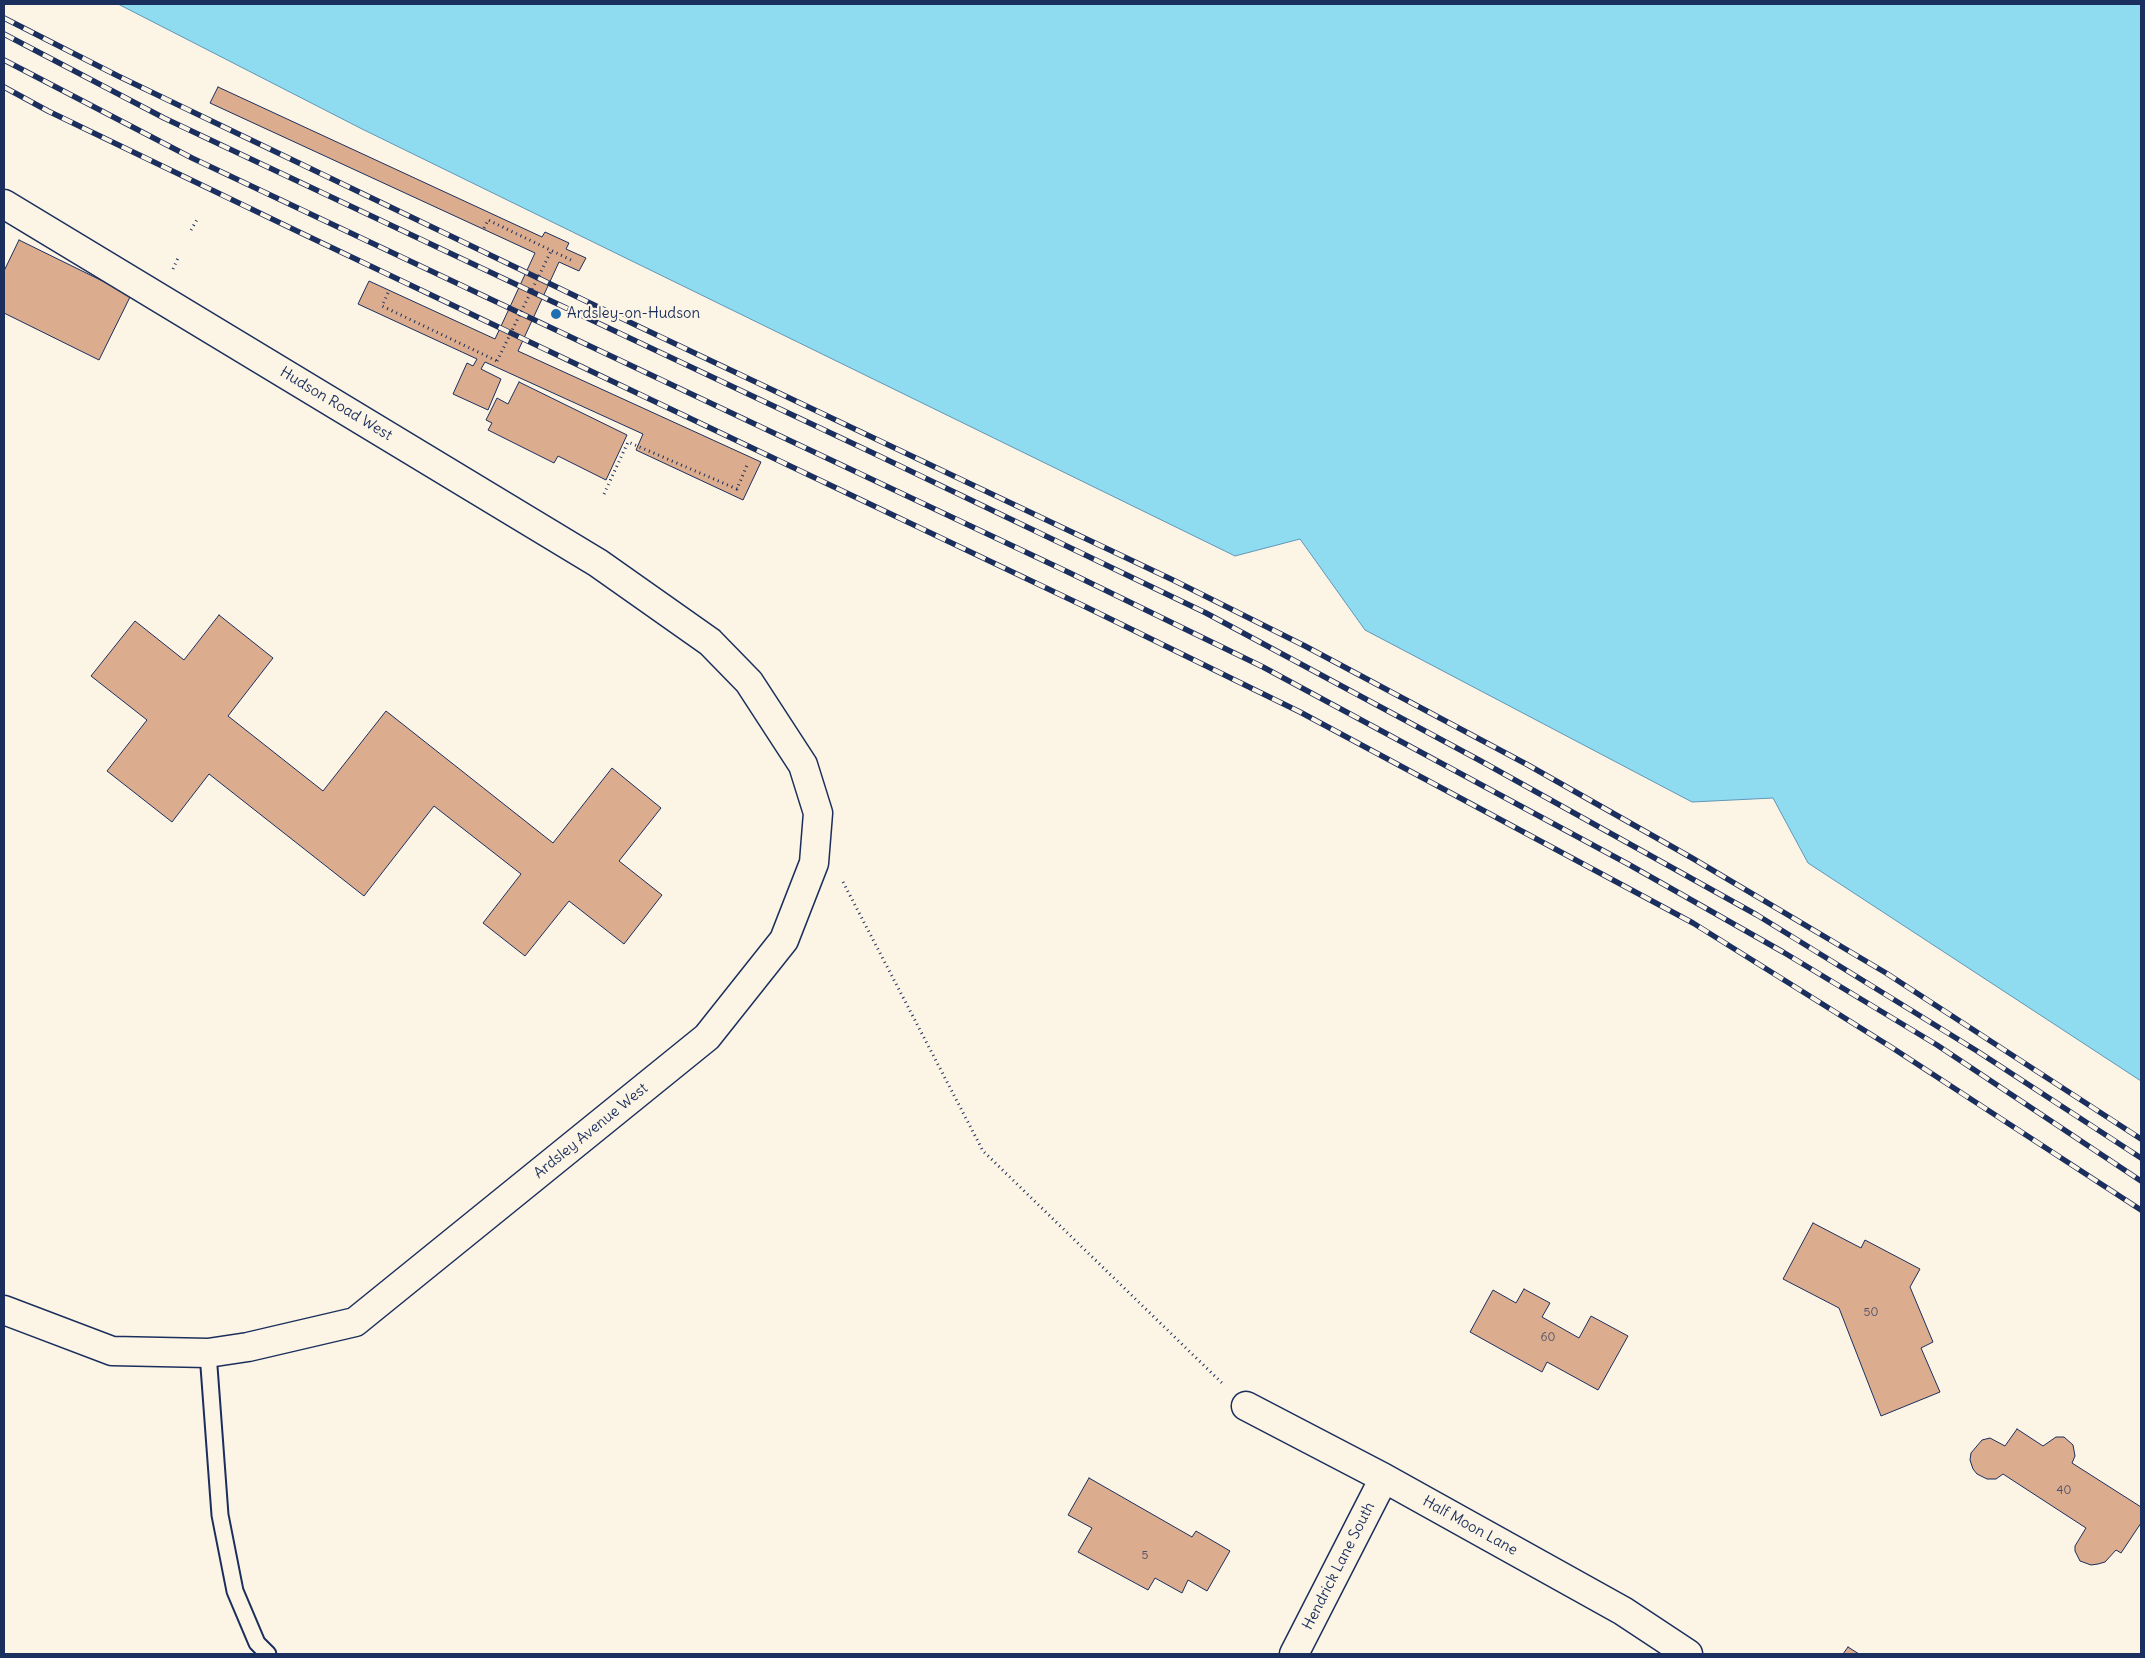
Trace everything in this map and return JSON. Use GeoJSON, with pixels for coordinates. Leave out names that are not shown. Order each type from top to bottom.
{"type":"FeatureCollection","features":[{"type":"Feature","properties":{"kind":"street","name":"Hudson Road West"},"geometry":{"type":"LineString","coordinates":[[4,204],[592,559],[664,610]]}},
{"type":"Feature","properties":{"kind":"street","name":"Ardsley Avenue West"},"geometry":{"type":"LineString","coordinates":[[4,1310],[112,1351],[208,1353],[248,1347],[355,1322],[706,1037],[784,940],[814,863],[818,813],[803,765],[749,682],[710,642],[664,610]]}},
{"type":"Feature","properties":{"kind":"street","name":"Half Moon Lane"},"geometry":{"type":"LineString","coordinates":[[1246,1406],[1384,1478],[1624,1611],[1688,1654]]}},
{"type":"Feature","properties":{"kind":"street","name":"Hendrick Lane South"},"geometry":{"type":"LineString","coordinates":[[1294,1654],[1384,1478]]}},
{"type":"Feature","properties":{"kind":"lane"},"geometry":{"type":"LineString","coordinates":[[208,1353],[220,1515],[235,1591],[257,1643],[268,1654]]}},
{"type":"Feature","properties":{"kind":"path"},"geometry":{"type":"LineString","coordinates":[[191,230],[198,218]]}},
{"type":"Feature","properties":{"kind":"path"},"geometry":{"type":"LineString","coordinates":[[484,228],[488,220],[571,260]]}},
{"type":"Feature","properties":{"kind":"path"},"geometry":{"type":"LineString","coordinates":[[388,293],[382,306],[497,361],[551,251]]}},
{"type":"Feature","properties":{"kind":"path"},"geometry":{"type":"LineString","coordinates":[[604,494],[628,442],[737,489],[747,465]]}},
{"type":"Feature","properties":{"kind":"path"},"geometry":{"type":"LineString","coordinates":[[816,830],[983,1151],[1246,1406]]}},
{"type":"Feature","properties":{"kind":"water"},"geometry":{"type":"Polygon","coordinates":[[[118,4],[2141,4],[2141,1081],[1808,863],[1773,798],[1692,802],[1365,630],[1300,539],[1235,556],[362,129],[118,4]]]}},
{"type":"Feature","properties":{"kind":"building"},"geometry":{"type":"Polygon","coordinates":[[[218,87],[542,237],[545,232],[569,243],[566,249],[586,258],[579,271],[559,262],[518,351],[761,462],[743,500],[636,450],[643,434],[485,362],[481,369],[501,379],[488,410],[453,394],[467,363],[473,366],[477,359],[358,304],[369,281],[495,339],[535,253],[210,103],[218,87]]]}},
{"type":"Feature","properties":{"kind":"building"},"geometry":{"type":"Polygon","coordinates":[[[19,240],[131,295],[99,360],[4,313],[4,271],[19,240]]]}},
{"type":"Feature","properties":{"kind":"building"},"geometry":{"type":"Polygon","coordinates":[[[519,382],[627,435],[606,480],[558,456],[554,463],[488,430],[492,423],[486,420],[497,398],[508,404],[519,382]]]}},
{"type":"Feature","properties":{"kind":"building"},"geometry":{"type":"Polygon","coordinates":[[[219,615],[273,658],[228,716],[323,791],[386,711],[553,843],[612,768],[661,808],[619,861],[662,895],[624,944],[569,901],[525,956],[483,923],[521,874],[434,806],[364,896],[209,774],[172,822],[107,771],[147,720],[91,676],[135,621],[184,660],[219,615]]]}},
{"type":"Feature","properties":{"kind":"building"},"geometry":{"type":"Polygon","coordinates":[[[1813,1223],[1861,1248],[1865,1240],[1920,1269],[1910,1287],[1933,1342],[1921,1348],[1940,1392],[1881,1416],[1839,1308],[1783,1279],[1813,1223]]]}},
{"type":"Feature","properties":{"kind":"building"},"geometry":{"type":"Polygon","coordinates":[[[1524,1289],[1550,1303],[1542,1317],[1579,1338],[1591,1316],[1628,1336],[1598,1390],[1547,1362],[1542,1372],[1470,1332],[1493,1290],[1516,1303],[1524,1289]]]}},
{"type":"Feature","properties":{"kind":"building"},"geometry":{"type":"Polygon","coordinates":[[[2017,1429],[2043,1446],[2056,1437],[2064,1437],[2073,1445],[2075,1456],[2072,1463],[2141,1507],[2141,1523],[2121,1553],[2116,1550],[2105,1562],[2098,1564],[2091,1565],[2080,1561],[2075,1551],[2075,1546],[2086,1528],[2003,1474],[1996,1479],[1987,1479],[1977,1474],[1970,1460],[1971,1453],[1982,1440],[1990,1438],[2005,1446],[2017,1429]]]}},
{"type":"Feature","properties":{"kind":"building"},"geometry":{"type":"Polygon","coordinates":[[[1089,1478],[1192,1537],[1196,1531],[1230,1551],[1207,1591],[1188,1580],[1182,1593],[1155,1578],[1148,1590],[1078,1552],[1092,1528],[1068,1515],[1089,1478]]]}},
{"type":"Feature","properties":{"kind":"building"},"geometry":{"type":"Polygon","coordinates":[[[1848,1647],[1859,1654],[1843,1654],[1848,1647]]]}},
{"type":"Feature","properties":{"kind":"railway"},"geometry":{"type":"LineString","coordinates":[[4,18],[118,76],[644,329],[1173,580],[1305,646],[1528,765],[1692,858],[1886,973],[2141,1139]]}},
{"type":"Feature","properties":{"kind":"railway"},"geometry":{"type":"LineString","coordinates":[[4,34],[164,118],[873,453],[1206,613],[1479,760],[1757,915],[1977,1051],[2141,1158]]}},
{"type":"Feature","properties":{"kind":"railway"},"geometry":{"type":"LineString","coordinates":[[4,60],[192,158],[1070,573],[1263,667],[1628,864],[1783,952],[1937,1045],[2141,1181]]}},
{"type":"Feature","properties":{"kind":"railway"},"geometry":{"type":"LineString","coordinates":[[4,87],[48,111],[1086,607],[1300,712],[1693,923],[1891,1047],[2141,1210]]}},
{"type":"Feature","properties":{"kind":"place","name":"Ardsley-on-Hudson"},"geometry":{"type":"Point","coordinates":[556,314]}}]}
